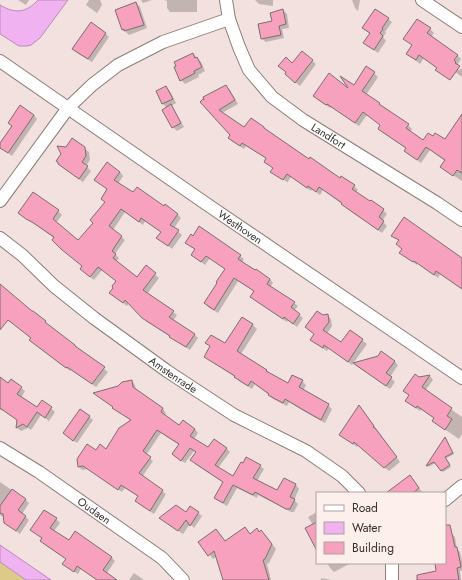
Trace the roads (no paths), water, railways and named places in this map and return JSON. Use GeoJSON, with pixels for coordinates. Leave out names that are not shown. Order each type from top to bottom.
{"type":"FeatureCollection","features":[{"type":"Feature","properties":{"kind":"street","name":"Landfort"},"geometry":{"type":"LineString","coordinates":[[226,0],[229,19],[249,70],[272,97],[303,120],[462,220]]}},
{"type":"Feature","properties":{"kind":"street"},"geometry":{"type":"LineString","coordinates":[[422,0],[462,27]]}},
{"type":"Feature","properties":{"kind":"street"},"geometry":{"type":"LineString","coordinates":[[0,201],[68,108],[92,85],[118,65],[163,42],[229,19]]}},
{"type":"Feature","properties":{"kind":"street","name":"Westhoven"},"geometry":{"type":"LineString","coordinates":[[0,61],[462,378]]}},
{"type":"Feature","properties":{"kind":"street","name":"Amstenrade"},"geometry":{"type":"LineString","coordinates":[[0,238],[22,255],[54,286],[94,318],[167,371],[234,415],[306,450],[342,476],[357,492]]}},
{"type":"Feature","properties":{"kind":"street","name":"Oudaen"},"geometry":{"type":"LineString","coordinates":[[0,448],[39,472],[162,558],[183,580]]}},
{"type":"Feature","properties":{"kind":"street"},"geometry":{"type":"LineString","coordinates":[[446,499],[462,486]]}},
{"type":"Feature","properties":{"kind":"street"},"geometry":{"type":"LineString","coordinates":[[392,564],[392,580]]}},
{"type":"Feature","properties":{"kind":"water"},"geometry":{"type":"Polygon","coordinates":[[[38,0],[68,0],[40,38],[31,45],[19,46],[0,34],[0,5],[11,10],[20,11],[29,8],[38,0]]]}},
{"type":"Feature","properties":{"kind":"water"},"geometry":{"type":"Polygon","coordinates":[[[0,545],[51,580],[26,580],[0,562],[0,545]]]}}]}
